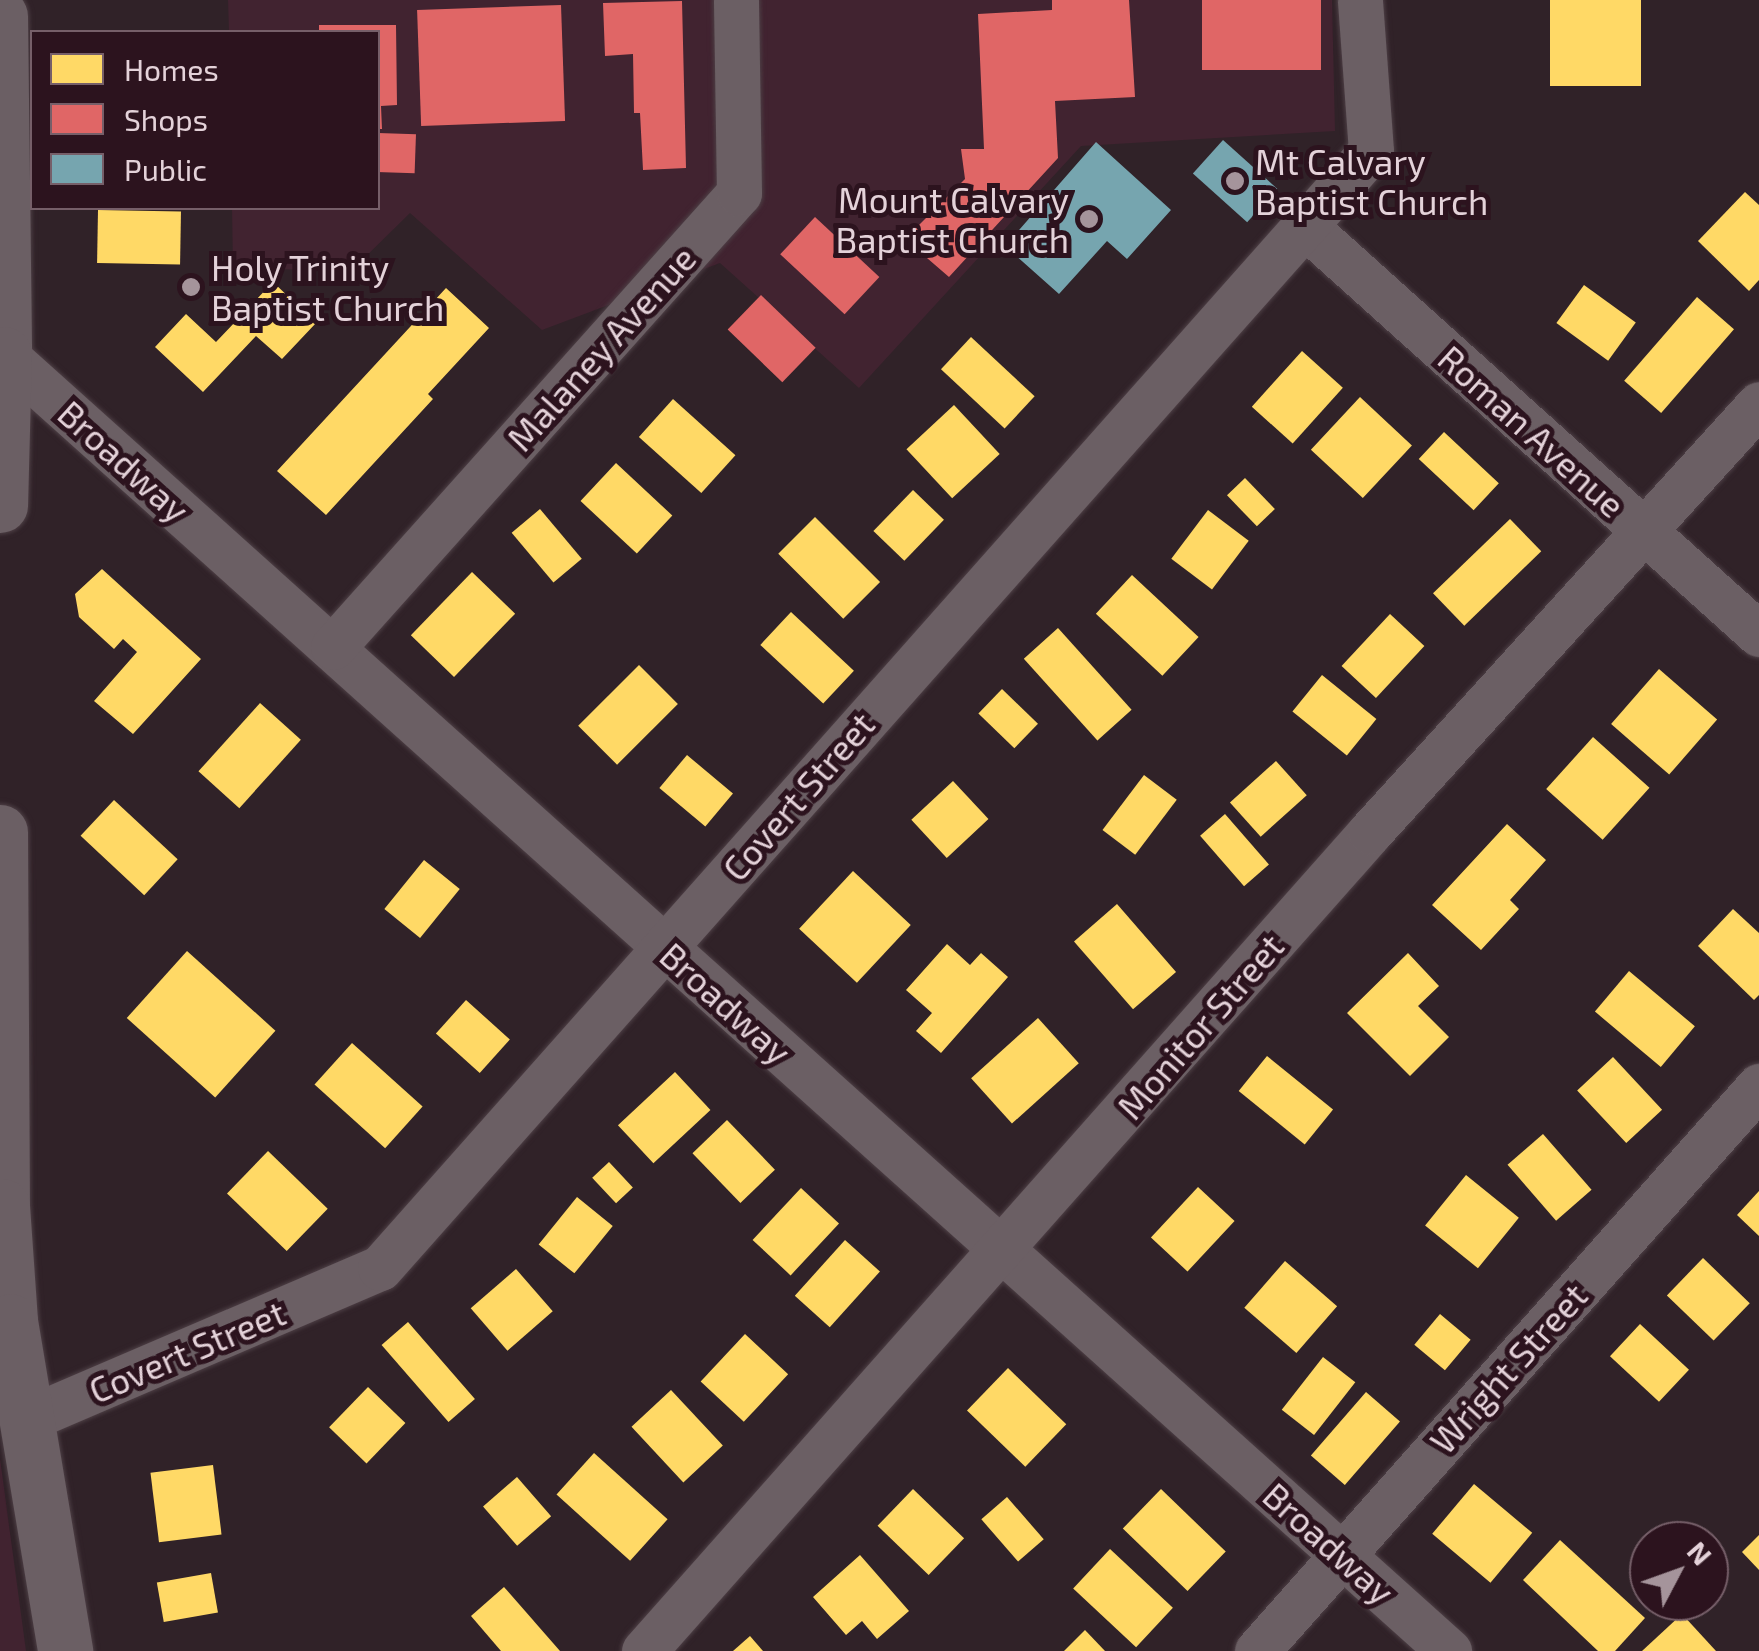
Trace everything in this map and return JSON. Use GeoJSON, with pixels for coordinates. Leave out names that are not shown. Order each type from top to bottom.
{"type":"FeatureCollection","features":[{"type":"Feature","properties":{"kind":"street","name":"Malaney Avenue"},"geometry":{"type":"LineString","coordinates":[[334,648],[739,193],[736,0]]}},
{"type":"Feature","properties":{"kind":"street","name":"Covert Street"},"geometry":{"type":"LineString","coordinates":[[27,1420],[380,1268],[1370,151],[1360,0]]}},
{"type":"Feature","properties":{"kind":"street"},"geometry":{"type":"LineString","coordinates":[[0,16],[4,354],[0,505]]}},
{"type":"Feature","properties":{"kind":"street","name":"Roman Avenue"},"geometry":{"type":"LineString","coordinates":[[1306,227],[1759,634]]}},
{"type":"Feature","properties":{"kind":"street","name":"Broadway"},"geometry":{"type":"LineString","coordinates":[[4,354],[1449,1651]]}},
{"type":"Feature","properties":{"kind":"street","name":"Monitor Street"},"geometry":{"type":"LineString","coordinates":[[644,1651],[1003,1251],[1370,832],[1759,404]]}},
{"type":"Feature","properties":{"kind":"street"},"geometry":{"type":"LineString","coordinates":[[0,832],[5,1308],[65,1651]]}},
{"type":"Feature","properties":{"kind":"street","name":"Wright Street"},"geometry":{"type":"LineString","coordinates":[[1257,1651],[1759,1086]]}},
{"type":"Feature","properties":{"kind":"shaded area"},"geometry":{"type":"Polygon","coordinates":[[[228,0],[1332,0],[1335,131],[1081,146],[859,388],[720,263],[542,330],[410,213],[351,271],[233,268],[232,210],[380,210],[380,30],[229,30],[228,0]]]}},
{"type":"Feature","properties":{"kind":"shaded area"},"geometry":{"type":"Polygon","coordinates":[[[0,1459],[26,1651],[0,1651],[0,1459]]]}},
{"type":"Feature","properties":{"kind":"building: Homes"},"geometry":{"type":"Polygon","coordinates":[[[1550,0],[1641,0],[1641,86],[1550,86],[1550,0]]]}},
{"type":"Feature","properties":{"kind":"building: Homes"},"geometry":{"type":"Polygon","coordinates":[[[1745,192],[1759,205],[1759,280],[1749,291],[1698,241],[1745,192]]]}},
{"type":"Feature","properties":{"kind":"building: Homes"},"geometry":{"type":"Polygon","coordinates":[[[98,210],[181,211],[180,264],[97,263],[98,210]]]}},
{"type":"Feature","properties":{"kind":"building: Homes"},"geometry":{"type":"Polygon","coordinates":[[[273,282],[316,323],[282,359],[256,336],[203,392],[155,347],[186,314],[216,342],[273,282]]]}},
{"type":"Feature","properties":{"kind":"building: Homes"},"geometry":{"type":"Polygon","coordinates":[[[1584,285],[1636,323],[1608,361],[1556,323],[1584,285]]]}},
{"type":"Feature","properties":{"kind":"building: Homes"},"geometry":{"type":"Polygon","coordinates":[[[446,288],[489,328],[428,394],[433,399],[326,515],[277,471],[446,288]]]}},
{"type":"Feature","properties":{"kind":"building: Homes"},"geometry":{"type":"Polygon","coordinates":[[[1697,297],[1734,329],[1661,413],[1624,381],[1697,297]]]}},
{"type":"Feature","properties":{"kind":"building: Homes"},"geometry":{"type":"Polygon","coordinates":[[[971,337],[1035,396],[1005,429],[941,369],[971,337]]]}},
{"type":"Feature","properties":{"kind":"building: Homes"},"geometry":{"type":"Polygon","coordinates":[[[1302,351],[1343,388],[1293,444],[1252,407],[1302,351]]]}},
{"type":"Feature","properties":{"kind":"building: Homes"},"geometry":{"type":"Polygon","coordinates":[[[1360,397],[1412,445],[1363,498],[1311,450],[1360,397]]]}},
{"type":"Feature","properties":{"kind":"building: Homes"},"geometry":{"type":"Polygon","coordinates":[[[673,399],[735,455],[701,493],[639,437],[673,399]]]}},
{"type":"Feature","properties":{"kind":"building: Homes"},"geometry":{"type":"Polygon","coordinates":[[[954,405],[1000,454],[952,498],[906,449],[954,405]]]}},
{"type":"Feature","properties":{"kind":"building: Homes"},"geometry":{"type":"Polygon","coordinates":[[[1444,432],[1499,483],[1474,510],[1419,459],[1444,432]]]}},
{"type":"Feature","properties":{"kind":"building: Homes"},"geometry":{"type":"Polygon","coordinates":[[[616,463],[672,516],[637,554],[581,501],[616,463]]]}},
{"type":"Feature","properties":{"kind":"building: Homes"},"geometry":{"type":"Polygon","coordinates":[[[1245,478],[1275,509],[1257,526],[1227,495],[1245,478]]]}},
{"type":"Feature","properties":{"kind":"building: Homes"},"geometry":{"type":"Polygon","coordinates":[[[913,490],[944,520],[904,561],[873,531],[913,490]]]}},
{"type":"Feature","properties":{"kind":"building: Homes"},"geometry":{"type":"Polygon","coordinates":[[[540,509],[582,559],[553,583],[512,533],[540,509]]]}},
{"type":"Feature","properties":{"kind":"building: Homes"},"geometry":{"type":"Polygon","coordinates":[[[1208,510],[1249,541],[1212,589],[1171,559],[1208,510]]]}},
{"type":"Feature","properties":{"kind":"building: Homes"},"geometry":{"type":"Polygon","coordinates":[[[815,517],[880,582],[843,619],[778,554],[815,517]]]}},
{"type":"Feature","properties":{"kind":"building: Homes"},"geometry":{"type":"Polygon","coordinates":[[[1510,519],[1541,551],[1464,626],[1433,593],[1510,519]]]}},
{"type":"Feature","properties":{"kind":"building: Homes"},"geometry":{"type":"Polygon","coordinates":[[[102,569],[201,659],[133,734],[94,701],[137,652],[123,639],[114,649],[79,617],[75,594],[102,569]]]}},
{"type":"Feature","properties":{"kind":"building: Homes"},"geometry":{"type":"Polygon","coordinates":[[[472,572],[515,614],[454,677],[411,635],[472,572]]]}},
{"type":"Feature","properties":{"kind":"building: Homes"},"geometry":{"type":"Polygon","coordinates":[[[1132,575],[1199,637],[1162,676],[1096,614],[1132,575]]]}},
{"type":"Feature","properties":{"kind":"building: Homes"},"geometry":{"type":"Polygon","coordinates":[[[791,612],[854,671],[823,704],[760,645],[791,612]]]}},
{"type":"Feature","properties":{"kind":"building: Homes"},"geometry":{"type":"Polygon","coordinates":[[[1390,614],[1424,646],[1376,698],[1342,666],[1390,614]]]}},
{"type":"Feature","properties":{"kind":"building: Homes"},"geometry":{"type":"Polygon","coordinates":[[[1058,628],[1132,710],[1097,741],[1024,659],[1058,628]]]}},
{"type":"Feature","properties":{"kind":"building: Homes"},"geometry":{"type":"Polygon","coordinates":[[[639,665],[678,704],[617,765],[578,726],[639,665]]]}},
{"type":"Feature","properties":{"kind":"building: Homes"},"geometry":{"type":"Polygon","coordinates":[[[1659,669],[1717,720],[1669,775],[1611,724],[1659,669]]]}},
{"type":"Feature","properties":{"kind":"building: Homes"},"geometry":{"type":"Polygon","coordinates":[[[1322,675],[1376,719],[1347,756],[1292,712],[1322,675]]]}},
{"type":"Feature","properties":{"kind":"building: Homes"},"geometry":{"type":"Polygon","coordinates":[[[1002,689],[1038,724],[1014,748],[978,713],[1002,689]]]}},
{"type":"Feature","properties":{"kind":"building: Homes"},"geometry":{"type":"Polygon","coordinates":[[[260,703],[301,740],[239,808],[198,771],[260,703]]]}},
{"type":"Feature","properties":{"kind":"building: Homes"},"geometry":{"type":"Polygon","coordinates":[[[1593,737],[1649,788],[1603,840],[1546,789],[1593,737]]]}},
{"type":"Feature","properties":{"kind":"building: Homes"},"geometry":{"type":"Polygon","coordinates":[[[687,755],[733,794],[705,827],[659,788],[687,755]]]}},
{"type":"Feature","properties":{"kind":"building: Homes"},"geometry":{"type":"Polygon","coordinates":[[[1276,761],[1307,795],[1261,837],[1230,802],[1276,761]]]}},
{"type":"Feature","properties":{"kind":"building: Homes"},"geometry":{"type":"Polygon","coordinates":[[[1144,775],[1177,800],[1135,855],[1102,830],[1144,775]]]}},
{"type":"Feature","properties":{"kind":"building: Homes"},"geometry":{"type":"Polygon","coordinates":[[[953,781],[988,819],[947,858],[911,820],[953,781]]]}},
{"type":"Feature","properties":{"kind":"building: Homes"},"geometry":{"type":"Polygon","coordinates":[[[114,800],[178,859],[144,895],[81,836],[114,800]]]}},
{"type":"Feature","properties":{"kind":"building: Homes"},"geometry":{"type":"Polygon","coordinates":[[[1225,814],[1269,865],[1244,886],[1200,836],[1225,814]]]}},
{"type":"Feature","properties":{"kind":"building: Homes"},"geometry":{"type":"Polygon","coordinates":[[[1507,824],[1546,860],[1510,900],[1519,909],[1481,950],[1432,905],[1507,824]]]}},
{"type":"Feature","properties":{"kind":"building: Homes"},"geometry":{"type":"Polygon","coordinates":[[[424,860],[460,889],[420,938],[384,909],[424,860]]]}},
{"type":"Feature","properties":{"kind":"building: Homes"},"geometry":{"type":"Polygon","coordinates":[[[853,871],[911,925],[857,983],[799,929],[853,871]]]}},
{"type":"Feature","properties":{"kind":"building: Homes"},"geometry":{"type":"Polygon","coordinates":[[[1117,904],[1176,972],[1133,1009],[1074,941],[1117,904]]]}},
{"type":"Feature","properties":{"kind":"building: Homes"},"geometry":{"type":"Polygon","coordinates":[[[1733,909],[1759,933],[1759,995],[1754,1000],[1698,946],[1733,909]]]}},
{"type":"Feature","properties":{"kind":"building: Homes"},"geometry":{"type":"Polygon","coordinates":[[[947,944],[970,965],[981,953],[1008,977],[941,1053],[916,1031],[932,1013],[906,990],[947,944]]]}},
{"type":"Feature","properties":{"kind":"building: Homes"},"geometry":{"type":"Polygon","coordinates":[[[187,951],[275,1031],[215,1098],[127,1018],[187,951]]]}},
{"type":"Feature","properties":{"kind":"building: Homes"},"geometry":{"type":"Polygon","coordinates":[[[1408,953],[1439,986],[1418,1006],[1449,1037],[1410,1076],[1347,1013],[1408,953]]]}},
{"type":"Feature","properties":{"kind":"building: Homes"},"geometry":{"type":"Polygon","coordinates":[[[1629,971],[1695,1026],[1661,1067],[1595,1012],[1629,971]]]}},
{"type":"Feature","properties":{"kind":"building: Homes"},"geometry":{"type":"Polygon","coordinates":[[[466,1000],[510,1039],[480,1073],[436,1033],[466,1000]]]}},
{"type":"Feature","properties":{"kind":"building: Homes"},"geometry":{"type":"Polygon","coordinates":[[[1038,1018],[1079,1063],[1012,1124],[971,1078],[1038,1018]]]}},
{"type":"Feature","properties":{"kind":"building: Homes"},"geometry":{"type":"Polygon","coordinates":[[[352,1043],[423,1107],[385,1148],[315,1085],[352,1043]]]}},
{"type":"Feature","properties":{"kind":"building: Homes"},"geometry":{"type":"Polygon","coordinates":[[[1267,1056],[1333,1109],[1305,1144],[1239,1091],[1267,1056]]]}},
{"type":"Feature","properties":{"kind":"building: Homes"},"geometry":{"type":"Polygon","coordinates":[[[1613,1057],[1662,1110],[1626,1143],[1577,1090],[1613,1057]]]}},
{"type":"Feature","properties":{"kind":"building: Homes"},"geometry":{"type":"Polygon","coordinates":[[[675,1072],[710,1110],[653,1163],[618,1125],[675,1072]]]}},
{"type":"Feature","properties":{"kind":"building: Homes"},"geometry":{"type":"Polygon","coordinates":[[[727,1120],[775,1170],[740,1203],[692,1153],[727,1120]]]}},
{"type":"Feature","properties":{"kind":"building: Homes"},"geometry":{"type":"Polygon","coordinates":[[[1543,1134],[1592,1190],[1556,1221],[1508,1165],[1543,1134]]]}},
{"type":"Feature","properties":{"kind":"building: Homes"},"geometry":{"type":"Polygon","coordinates":[[[268,1151],[328,1209],[287,1251],[227,1193],[268,1151]]]}},
{"type":"Feature","properties":{"kind":"building: Homes"},"geometry":{"type":"Polygon","coordinates":[[[609,1162],[633,1188],[616,1203],[592,1178],[609,1162]]]}},
{"type":"Feature","properties":{"kind":"building: Homes"},"geometry":{"type":"Polygon","coordinates":[[[1466,1175],[1519,1218],[1478,1268],[1425,1226],[1466,1175]]]}},
{"type":"Feature","properties":{"kind":"building: Homes"},"geometry":{"type":"Polygon","coordinates":[[[1198,1187],[1235,1221],[1188,1272],[1151,1237],[1198,1187]]]}},
{"type":"Feature","properties":{"kind":"building: Homes"},"geometry":{"type":"Polygon","coordinates":[[[801,1188],[839,1223],[791,1275],[753,1240],[801,1188]]]}},
{"type":"Feature","properties":{"kind":"building: Homes"},"geometry":{"type":"Polygon","coordinates":[[[1759,1191],[1759,1236],[1737,1215],[1759,1191]]]}},
{"type":"Feature","properties":{"kind":"building: Homes"},"geometry":{"type":"Polygon","coordinates":[[[577,1197],[613,1226],[574,1273],[539,1244],[577,1197]]]}},
{"type":"Feature","properties":{"kind":"building: Homes"},"geometry":{"type":"Polygon","coordinates":[[[845,1240],[880,1271],[830,1327],[795,1296],[845,1240]]]}},
{"type":"Feature","properties":{"kind":"building: Homes"},"geometry":{"type":"Polygon","coordinates":[[[1703,1258],[1750,1303],[1714,1341],[1667,1295],[1703,1258]]]}},
{"type":"Feature","properties":{"kind":"building: Homes"},"geometry":{"type":"Polygon","coordinates":[[[1285,1261],[1337,1306],[1296,1353],[1244,1308],[1285,1261]]]}},
{"type":"Feature","properties":{"kind":"building: Homes"},"geometry":{"type":"Polygon","coordinates":[[[516,1269],[553,1311],[507,1351],[471,1308],[516,1269]]]}},
{"type":"Feature","properties":{"kind":"building: Homes"},"geometry":{"type":"Polygon","coordinates":[[[1440,1314],[1471,1340],[1445,1370],[1414,1345],[1440,1314]]]}},
{"type":"Feature","properties":{"kind":"building: Homes"},"geometry":{"type":"Polygon","coordinates":[[[408,1322],[475,1399],[449,1422],[382,1345],[408,1322]]]}},
{"type":"Feature","properties":{"kind":"building: Homes"},"geometry":{"type":"Polygon","coordinates":[[[1640,1324],[1689,1370],[1659,1402],[1610,1356],[1640,1324]]]}},
{"type":"Feature","properties":{"kind":"building: Homes"},"geometry":{"type":"Polygon","coordinates":[[[745,1334],[788,1374],[744,1422],[701,1382],[745,1334]]]}},
{"type":"Feature","properties":{"kind":"building: Homes"},"geometry":{"type":"Polygon","coordinates":[[[1323,1357],[1355,1382],[1314,1435],[1282,1410],[1323,1357]]]}},
{"type":"Feature","properties":{"kind":"building: Homes"},"geometry":{"type":"Polygon","coordinates":[[[1008,1368],[1066,1424],[1025,1467],[967,1410],[1008,1368]]]}},
{"type":"Feature","properties":{"kind":"building: Homes"},"geometry":{"type":"Polygon","coordinates":[[[368,1387],[405,1423],[367,1463],[329,1427],[368,1387]]]}},
{"type":"Feature","properties":{"kind":"building: Homes"},"geometry":{"type":"Polygon","coordinates":[[[671,1390],[723,1446],[683,1482],[632,1427],[671,1390]]]}},
{"type":"Feature","properties":{"kind":"building: Homes"},"geometry":{"type":"Polygon","coordinates":[[[1366,1392],[1400,1422],[1345,1485],[1311,1455],[1366,1392]]]}},
{"type":"Feature","properties":{"kind":"building: Homes"},"geometry":{"type":"Polygon","coordinates":[[[594,1453],[668,1519],[630,1561],[557,1495],[594,1453]]]}},
{"type":"Feature","properties":{"kind":"building: Homes"},"geometry":{"type":"Polygon","coordinates":[[[213,1465],[222,1534],[159,1542],[150,1473],[213,1465]]]}},
{"type":"Feature","properties":{"kind":"building: Homes"},"geometry":{"type":"Polygon","coordinates":[[[517,1477],[551,1516],[517,1546],[483,1507],[517,1477]]]}},
{"type":"Feature","properties":{"kind":"building: Homes"},"geometry":{"type":"Polygon","coordinates":[[[1474,1484],[1532,1533],[1490,1583],[1432,1534],[1474,1484]]]}},
{"type":"Feature","properties":{"kind":"building: Homes"},"geometry":{"type":"Polygon","coordinates":[[[913,1489],[964,1538],[929,1575],[878,1526],[913,1489]]]}},
{"type":"Feature","properties":{"kind":"building: Homes"},"geometry":{"type":"Polygon","coordinates":[[[1161,1489],[1226,1552],[1188,1591],[1123,1529],[1161,1489]]]}},
{"type":"Feature","properties":{"kind":"building: Homes"},"geometry":{"type":"Polygon","coordinates":[[[1007,1497],[1044,1539],[1018,1562],[981,1519],[1007,1497]]]}},
{"type":"Feature","properties":{"kind":"building: Homes"},"geometry":{"type":"Polygon","coordinates":[[[1759,1535],[1759,1570],[1742,1552],[1759,1535]]]}},
{"type":"Feature","properties":{"kind":"building: Homes"},"geometry":{"type":"Polygon","coordinates":[[[1560,1540],[1629,1603],[1629,1621],[1642,1621],[1615,1651],[1598,1651],[1523,1580],[1560,1540]]]}},
{"type":"Feature","properties":{"kind":"building: Homes"},"geometry":{"type":"Polygon","coordinates":[[[1110,1549],[1173,1608],[1136,1647],[1073,1588],[1110,1549]]]}},
{"type":"Feature","properties":{"kind":"building: Homes"},"geometry":{"type":"Polygon","coordinates":[[[860,1555],[909,1611],[877,1639],[862,1621],[846,1635],[813,1597],[860,1555]]]}},
{"type":"Feature","properties":{"kind":"building: Homes"},"geometry":{"type":"Polygon","coordinates":[[[211,1573],[218,1612],[164,1622],[157,1583],[211,1573]]]}},
{"type":"Feature","properties":{"kind":"building: Homes"},"geometry":{"type":"Polygon","coordinates":[[[504,1587],[560,1651],[501,1651],[471,1616],[504,1587]]]}},
{"type":"Feature","properties":{"kind":"building: Homes"},"geometry":{"type":"Polygon","coordinates":[[[1674,1621],[1688,1621],[1716,1651],[1642,1651],[1674,1621]]]}},
{"type":"Feature","properties":{"kind":"building: Homes"},"geometry":{"type":"Polygon","coordinates":[[[1085,1630],[1105,1651],[1064,1651],[1085,1630]]]}},
{"type":"Feature","properties":{"kind":"building: Homes"},"geometry":{"type":"Polygon","coordinates":[[[750,1636],[763,1651],[733,1651],[750,1636]]]}},
{"type":"Feature","properties":{"kind":"building: Shops"},"geometry":{"type":"Polygon","coordinates":[[[1052,0],[1129,0],[1135,97],[1055,101],[1058,158],[949,277],[905,239],[965,179],[961,149],[984,149],[978,14],[1052,10],[1052,0]]]}},
{"type":"Feature","properties":{"kind":"building: Shops"},"geometry":{"type":"Polygon","coordinates":[[[1202,0],[1321,0],[1321,70],[1202,70],[1202,0]]]}},
{"type":"Feature","properties":{"kind":"building: Shops"},"geometry":{"type":"Polygon","coordinates":[[[682,1],[686,168],[643,170],[640,113],[634,113],[633,54],[605,56],[603,3],[682,1]]]}},
{"type":"Feature","properties":{"kind":"building: Shops"},"geometry":{"type":"Polygon","coordinates":[[[561,5],[565,121],[421,126],[417,10],[561,5]]]}},
{"type":"Feature","properties":{"kind":"building: Shops"},"geometry":{"type":"Polygon","coordinates":[[[319,25],[396,25],[397,105],[381,106],[382,129],[380,129],[380,30],[319,30],[319,25]]]}},
{"type":"Feature","properties":{"kind":"building: Shops"},"geometry":{"type":"Polygon","coordinates":[[[380,133],[416,134],[415,173],[380,172],[380,133]]]}},
{"type":"Feature","properties":{"kind":"building: Shops"},"geometry":{"type":"Polygon","coordinates":[[[815,217],[879,277],[845,314],[780,254],[815,217]]]}},
{"type":"Feature","properties":{"kind":"building: Shops"},"geometry":{"type":"Polygon","coordinates":[[[761,295],[816,348],[782,382],[728,330],[761,295]]]}},
{"type":"Feature","properties":{"kind":"building: Public","name":"Mt Calvary Baptist Church"},"geometry":{"type":"Polygon","coordinates":[[[1223,140],[1277,189],[1247,222],[1193,173],[1223,140]]]}},
{"type":"Feature","properties":{"kind":"building: Public"},"geometry":{"type":"Polygon","coordinates":[[[1096,142],[1171,210],[1127,259],[1107,241],[1059,294],[1005,246],[1096,142]]]}},
{"type":"Feature","properties":{"kind":"place","name":"Mt Calvary Baptist Church"},"geometry":{"type":"Point","coordinates":[1235,181]}},
{"type":"Feature","properties":{"kind":"place","name":"Mount Calvary Baptist Church"},"geometry":{"type":"Point","coordinates":[1089,219]}},
{"type":"Feature","properties":{"kind":"place","name":"Holy Trinity Baptist Church"},"geometry":{"type":"Point","coordinates":[191,287]}}]}
